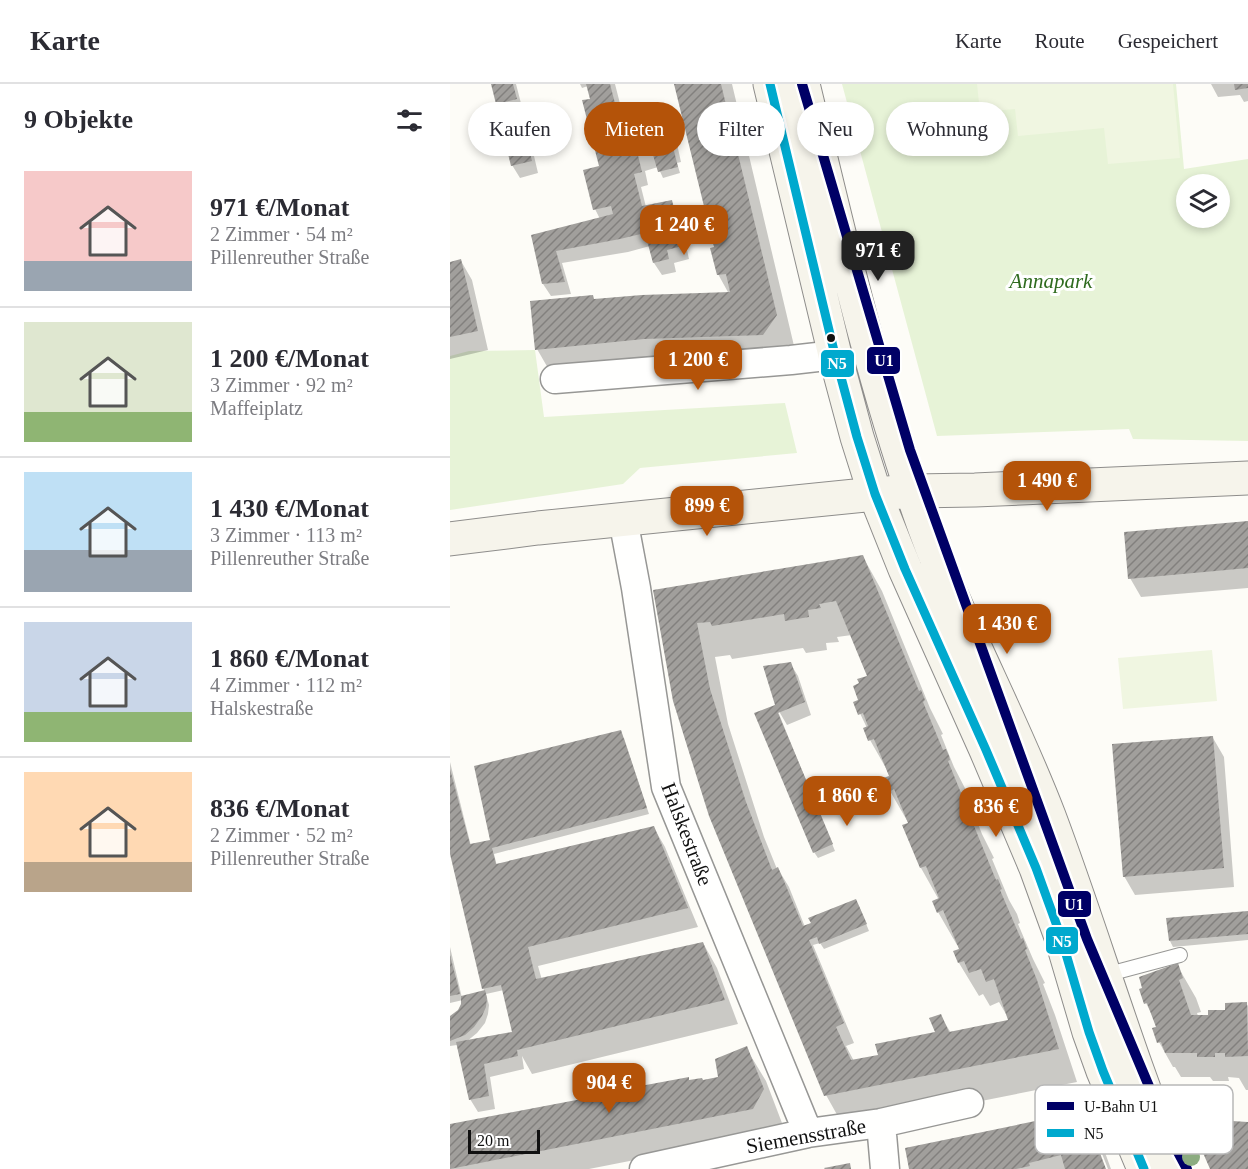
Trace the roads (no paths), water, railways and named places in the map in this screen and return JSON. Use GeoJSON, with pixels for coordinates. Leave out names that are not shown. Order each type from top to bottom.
{"type":"FeatureCollection","features":[{"type":"Feature","properties":{"kind":"main road"},"geometry":{"type":"LineString","coordinates":[[770,84],[835,355],[875,494],[905,569],[1036,868],[1061,937],[1089,1032],[1109,1085]]}},
{"type":"Feature","properties":{"kind":"main road"},"geometry":{"type":"LineString","coordinates":[[803,84],[878,382],[926,530],[1047,812],[1143,1085]]}},
{"type":"Feature","properties":{"kind":"main road"},"geometry":{"type":"LineString","coordinates":[[450,539],[623,519],[913,491],[1248,478]]}},
{"type":"Feature","properties":{"kind":"main road"},"geometry":{"type":"LineString","coordinates":[[1138,1154],[1144,1169]]}},
{"type":"Feature","properties":{"kind":"main road"},"geometry":{"type":"LineString","coordinates":[[1169,1154],[1175,1169]]}},
{"type":"Feature","properties":{"kind":"street"},"geometry":{"type":"LineString","coordinates":[[555,379],[835,355]]}},
{"type":"Feature","properties":{"kind":"street","name":"Halskestraße"},"geometry":{"type":"LineString","coordinates":[[623,519],[636,588],[666,787],[808,1133]]}},
{"type":"Feature","properties":{"kind":"street","name":"Siemensstraße"},"geometry":{"type":"LineString","coordinates":[[644,1169],[808,1133],[881,1123],[969,1103]]}},
{"type":"Feature","properties":{"kind":"street"},"geometry":{"type":"LineString","coordinates":[[881,1123],[885,1169]]}},
{"type":"Feature","properties":{"kind":"lane"},"geometry":{"type":"LineString","coordinates":[[1105,975],[1180,956]]}},
{"type":"Feature","properties":{"kind":"metro line","name":"U1"},"geometry":{"type":"LineString","coordinates":[[802,84],[910,450],[1087,939],[1148,1085]]}},
{"type":"Feature","properties":{"kind":"metro line","name":"U1"},"geometry":{"type":"LineString","coordinates":[[1179,1154],[1187,1169]]}},
{"type":"Feature","properties":{"kind":"park label","name":"Annapark"},"geometry":{"type":"Point","coordinates":[1051,281]}}]}
